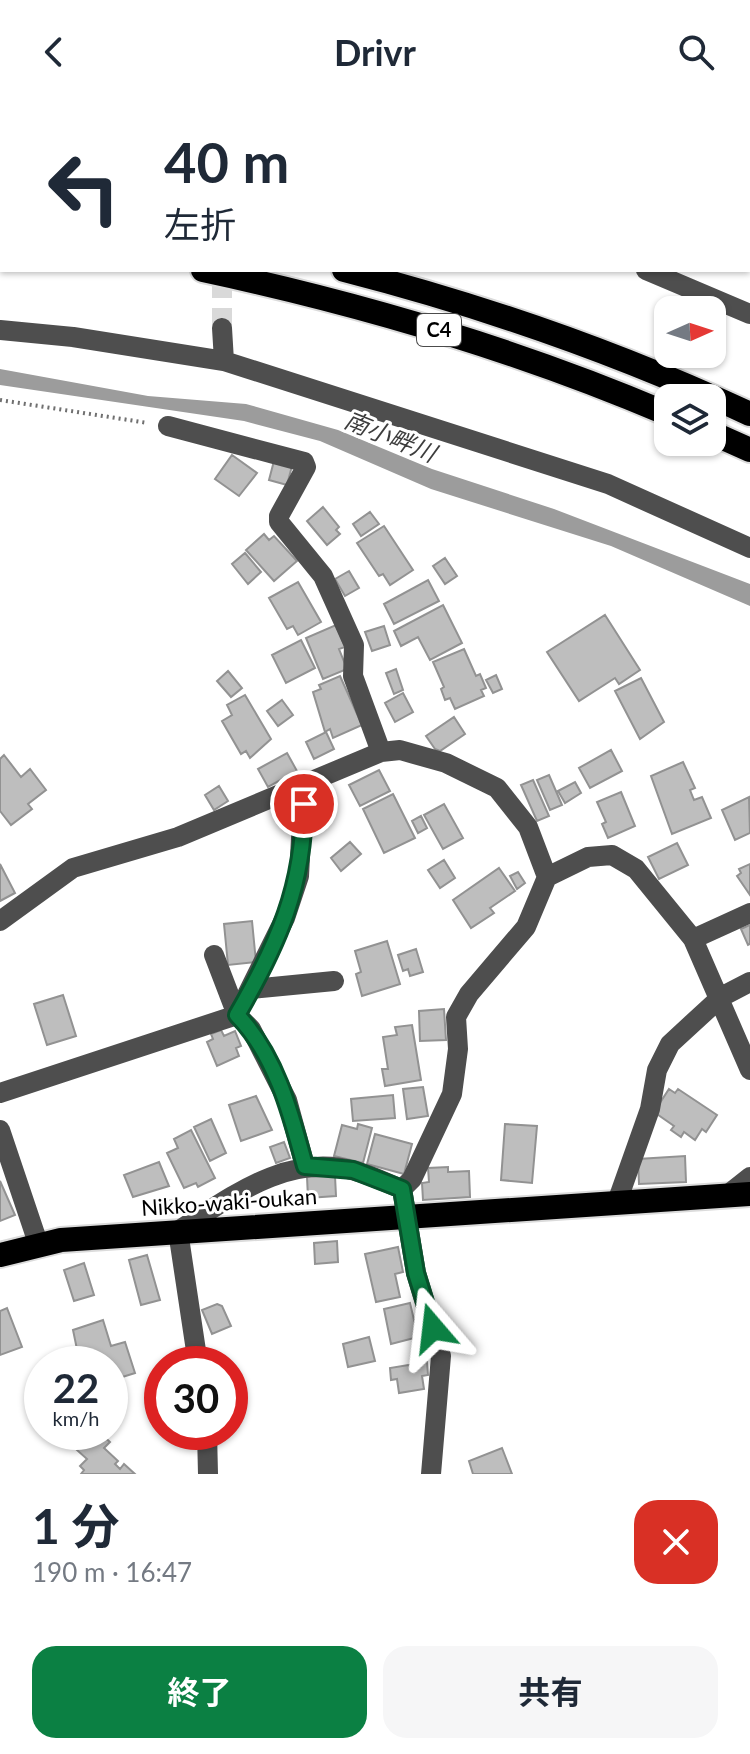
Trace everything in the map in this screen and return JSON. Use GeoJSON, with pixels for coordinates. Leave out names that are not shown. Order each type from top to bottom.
{"type":"FeatureCollection","features":[{"type":"Feature","properties":{"kind":"highway","name":"C4"},"geometry":{"type":"LineString","coordinates":[[211,272],[414,323],[529,359],[654,408]]}},
{"type":"Feature","properties":{"kind":"highway","name":"C4"},"geometry":{"type":"LineString","coordinates":[[351,272],[536,326],[639,364],[750,414]]}},
{"type":"Feature","properties":{"kind":"highway"},"geometry":{"type":"LineString","coordinates":[[726,439],[750,450]]}},
{"type":"Feature","properties":{"kind":"highway","name":"Nikko-waki-oukan"},"geometry":{"type":"LineString","coordinates":[[0,1255],[61,1240],[738,1195]]}},
{"type":"Feature","properties":{"kind":"street"},"geometry":{"type":"LineString","coordinates":[[651,272],[750,314]]}},
{"type":"Feature","properties":{"kind":"street"},"geometry":{"type":"LineString","coordinates":[[222,328],[224,361]]}},
{"type":"Feature","properties":{"kind":"street"},"geometry":{"type":"LineString","coordinates":[[0,330],[73,337],[224,361],[608,484],[750,548]]}},
{"type":"Feature","properties":{"kind":"street"},"geometry":{"type":"LineString","coordinates":[[168,426],[304,462],[306,467],[279,516],[279,522],[323,576],[354,645],[353,676],[381,752]]}},
{"type":"Feature","properties":{"kind":"street"},"geometry":{"type":"LineString","coordinates":[[0,921],[73,868],[178,837],[304,782],[381,752],[400,750],[446,763],[497,788],[528,827],[547,877]]}},
{"type":"Feature","properties":{"kind":"street"},"geometry":{"type":"LineString","coordinates":[[0,1093],[237,1015],[285,918],[299,876],[304,782]]}},
{"type":"Feature","properties":{"kind":"street"},"geometry":{"type":"LineString","coordinates":[[431,1474],[441,1356],[416,1273],[402,1189],[412,1179],[452,1094],[458,1049],[456,1017],[469,994],[526,927],[547,877],[588,857],[612,855],[636,869],[693,939],[721,997],[750,1070]]}},
{"type":"Feature","properties":{"kind":"street"},"geometry":{"type":"LineString","coordinates":[[693,939],[750,913]]}},
{"type":"Feature","properties":{"kind":"street"},"geometry":{"type":"LineString","coordinates":[[214,955],[237,1015],[251,1029],[287,1100],[305,1166]]}},
{"type":"Feature","properties":{"kind":"street"},"geometry":{"type":"LineString","coordinates":[[252,989],[334,981]]}},
{"type":"Feature","properties":{"kind":"street"},"geometry":{"type":"LineString","coordinates":[[617,1202],[670,1044],[721,997],[750,982]]}},
{"type":"Feature","properties":{"kind":"street"},"geometry":{"type":"LineString","coordinates":[[0,1130],[39,1246]]}},
{"type":"Feature","properties":{"kind":"street"},"geometry":{"type":"LineString","coordinates":[[195,1346],[178,1231],[241,1190],[305,1166],[353,1170],[402,1189]]}},
{"type":"Feature","properties":{"kind":"street"},"geometry":{"type":"LineString","coordinates":[[738,1195],[750,1177]]}},
{"type":"Feature","properties":{"kind":"street"},"geometry":{"type":"LineString","coordinates":[[207,1450],[208,1474]]}},
{"type":"Feature","properties":{"kind":"path"},"geometry":{"type":"LineString","coordinates":[[0,400],[168,426]]}},
{"type":"Feature","properties":{"kind":"shaded area"},"geometry":{"type":"Polygon","coordinates":[[[0,369],[148,396],[246,404],[338,430],[432,469],[554,509],[750,584],[750,606],[611,546],[431,489],[320,441],[244,421],[0,385],[0,369]]]}},
{"type":"Feature","properties":{"kind":"building"},"geometry":{"type":"Polygon","coordinates":[[[232,455],[257,473],[239,496],[215,479],[232,455]]]}},
{"type":"Feature","properties":{"kind":"building"},"geometry":{"type":"Polygon","coordinates":[[[275,457],[293,462],[287,485],[269,480],[275,457]]]}},
{"type":"Feature","properties":{"kind":"building"},"geometry":{"type":"Polygon","coordinates":[[[323,507],[339,527],[336,530],[340,534],[327,545],[307,521],[323,507]]]}},
{"type":"Feature","properties":{"kind":"building"},"geometry":{"type":"Polygon","coordinates":[[[370,512],[379,524],[361,536],[353,524],[370,512]]]}},
{"type":"Feature","properties":{"kind":"building"},"geometry":{"type":"Polygon","coordinates":[[[384,526],[413,570],[390,585],[383,574],[379,576],[357,543],[384,526]]]}},
{"type":"Feature","properties":{"kind":"building"},"geometry":{"type":"Polygon","coordinates":[[[264,534],[269,540],[274,536],[297,561],[274,581],[246,550],[264,534]]]}},
{"type":"Feature","properties":{"kind":"building"},"geometry":{"type":"Polygon","coordinates":[[[245,553],[261,572],[248,584],[232,564],[245,553]]]}},
{"type":"Feature","properties":{"kind":"building"},"geometry":{"type":"Polygon","coordinates":[[[445,558],[457,576],[445,584],[433,566],[445,558]]]}},
{"type":"Feature","properties":{"kind":"building"},"geometry":{"type":"Polygon","coordinates":[[[349,571],[359,588],[345,596],[335,579],[349,571]]]}},
{"type":"Feature","properties":{"kind":"building"},"geometry":{"type":"Polygon","coordinates":[[[428,580],[439,601],[394,624],[384,604],[428,580]]]}},
{"type":"Feature","properties":{"kind":"building"},"geometry":{"type":"Polygon","coordinates":[[[298,582],[321,622],[298,635],[293,626],[287,629],[269,598],[298,582]]]}},
{"type":"Feature","properties":{"kind":"building"},"geometry":{"type":"Polygon","coordinates":[[[443,605],[462,643],[430,660],[418,637],[401,646],[394,631],[443,605]]]}},
{"type":"Feature","properties":{"kind":"building"},"geometry":{"type":"Polygon","coordinates":[[[605,615],[640,670],[619,684],[615,678],[579,701],[547,652],[605,615]]]}},
{"type":"Feature","properties":{"kind":"building"},"geometry":{"type":"Polygon","coordinates":[[[336,625],[345,647],[339,649],[347,669],[323,679],[306,638],[336,625]]]}},
{"type":"Feature","properties":{"kind":"building"},"geometry":{"type":"Polygon","coordinates":[[[384,626],[390,645],[372,651],[365,632],[384,626]]]}},
{"type":"Feature","properties":{"kind":"building"},"geometry":{"type":"Polygon","coordinates":[[[301,640],[315,668],[286,683],[272,655],[301,640]]]}},
{"type":"Feature","properties":{"kind":"building"},"geometry":{"type":"Polygon","coordinates":[[[464,649],[476,676],[480,674],[486,688],[481,690],[484,696],[455,709],[450,698],[445,700],[441,689],[444,687],[433,662],[464,649]]]}},
{"type":"Feature","properties":{"kind":"building"},"geometry":{"type":"Polygon","coordinates":[[[396,669],[403,690],[394,694],[386,673],[396,669]]]}},
{"type":"Feature","properties":{"kind":"building"},"geometry":{"type":"Polygon","coordinates":[[[228,671],[242,688],[231,697],[217,681],[228,671]]]}},
{"type":"Feature","properties":{"kind":"building"},"geometry":{"type":"Polygon","coordinates":[[[496,675],[502,689],[493,693],[486,680],[496,675]]]}},
{"type":"Feature","properties":{"kind":"building"},"geometry":{"type":"Polygon","coordinates":[[[340,676],[362,725],[333,738],[330,729],[325,732],[313,692],[321,689],[319,685],[340,676]]]}},
{"type":"Feature","properties":{"kind":"building"},"geometry":{"type":"Polygon","coordinates":[[[641,678],[664,722],[640,739],[615,691],[641,678]]]}},
{"type":"Feature","properties":{"kind":"building"},"geometry":{"type":"Polygon","coordinates":[[[403,693],[413,712],[395,722],[385,703],[403,693]]]}},
{"type":"Feature","properties":{"kind":"building"},"geometry":{"type":"Polygon","coordinates":[[[245,695],[271,739],[250,758],[246,751],[241,754],[222,721],[232,715],[227,705],[245,695]]]}},
{"type":"Feature","properties":{"kind":"building"},"geometry":{"type":"Polygon","coordinates":[[[282,700],[293,715],[278,726],[267,711],[282,700]]]}},
{"type":"Feature","properties":{"kind":"building"},"geometry":{"type":"Polygon","coordinates":[[[454,717],[465,734],[440,751],[435,749],[426,736],[454,717]]]}},
{"type":"Feature","properties":{"kind":"building"},"geometry":{"type":"Polygon","coordinates":[[[326,732],[334,749],[314,759],[306,742],[326,732]]]}},
{"type":"Feature","properties":{"kind":"building"},"geometry":{"type":"Polygon","coordinates":[[[611,750],[622,771],[590,788],[579,768],[611,750]]]}},
{"type":"Feature","properties":{"kind":"building"},"geometry":{"type":"Polygon","coordinates":[[[287,753],[297,771],[268,787],[258,769],[287,753]]]}},
{"type":"Feature","properties":{"kind":"building"},"geometry":{"type":"Polygon","coordinates":[[[4,755],[21,777],[30,769],[46,790],[28,804],[32,809],[11,825],[0,811],[0,759],[4,755]]]}},
{"type":"Feature","properties":{"kind":"building"},"geometry":{"type":"Polygon","coordinates":[[[683,762],[695,788],[690,790],[694,800],[702,797],[711,818],[672,834],[651,776],[683,762]]]}},
{"type":"Feature","properties":{"kind":"building"},"geometry":{"type":"Polygon","coordinates":[[[379,770],[390,791],[360,806],[349,785],[379,770]]]}},
{"type":"Feature","properties":{"kind":"building"},"geometry":{"type":"Polygon","coordinates":[[[549,775],[562,805],[550,810],[537,780],[549,775]]]}},
{"type":"Feature","properties":{"kind":"building"},"geometry":{"type":"Polygon","coordinates":[[[533,780],[549,816],[537,821],[521,785],[533,780]]]}},
{"type":"Feature","properties":{"kind":"building"},"geometry":{"type":"Polygon","coordinates":[[[575,782],[581,793],[565,803],[558,791],[575,782]]]}},
{"type":"Feature","properties":{"kind":"building"},"geometry":{"type":"Polygon","coordinates":[[[219,786],[228,801],[214,810],[205,795],[219,786]]]}},
{"type":"Feature","properties":{"kind":"building"},"geometry":{"type":"Polygon","coordinates":[[[621,792],[635,826],[608,838],[602,824],[606,822],[597,802],[621,792]]]}},
{"type":"Feature","properties":{"kind":"building"},"geometry":{"type":"Polygon","coordinates":[[[393,794],[415,838],[384,853],[363,809],[393,794]]]}},
{"type":"Feature","properties":{"kind":"building"},"geometry":{"type":"Polygon","coordinates":[[[749,797],[750,833],[735,840],[722,810],[749,797]]]}},
{"type":"Feature","properties":{"kind":"building"},"geometry":{"type":"Polygon","coordinates":[[[444,804],[463,838],[443,849],[424,815],[444,804]]]}},
{"type":"Feature","properties":{"kind":"building"},"geometry":{"type":"Polygon","coordinates":[[[421,816],[427,828],[418,833],[412,821],[421,816]]]}},
{"type":"Feature","properties":{"kind":"building"},"geometry":{"type":"Polygon","coordinates":[[[350,842],[361,854],[341,871],[331,858],[350,842]]]}},
{"type":"Feature","properties":{"kind":"building"},"geometry":{"type":"Polygon","coordinates":[[[677,843],[688,865],[659,879],[648,857],[677,843]]]}},
{"type":"Feature","properties":{"kind":"building"},"geometry":{"type":"Polygon","coordinates":[[[444,860],[455,878],[440,888],[428,870],[444,860]]]}},
{"type":"Feature","properties":{"kind":"building"},"geometry":{"type":"Polygon","coordinates":[[[0,864],[15,893],[0,901],[0,864]]]}},
{"type":"Feature","properties":{"kind":"building"},"geometry":{"type":"Polygon","coordinates":[[[750,864],[750,895],[737,876],[741,873],[739,869],[750,864]]]}},
{"type":"Feature","properties":{"kind":"building"},"geometry":{"type":"Polygon","coordinates":[[[499,868],[515,891],[490,908],[494,913],[471,928],[453,900],[499,868]]]}},
{"type":"Feature","properties":{"kind":"building"},"geometry":{"type":"Polygon","coordinates":[[[518,872],[525,883],[517,889],[510,876],[518,872]]]}},
{"type":"Feature","properties":{"kind":"building"},"geometry":{"type":"Polygon","coordinates":[[[252,921],[256,962],[228,965],[224,924],[252,921]]]}},
{"type":"Feature","properties":{"kind":"building"},"geometry":{"type":"Polygon","coordinates":[[[750,925],[750,944],[748,945],[741,929],[750,925]]]}},
{"type":"Feature","properties":{"kind":"building"},"geometry":{"type":"Polygon","coordinates":[[[387,941],[400,984],[362,996],[356,974],[361,972],[355,951],[387,941]]]}},
{"type":"Feature","properties":{"kind":"building"},"geometry":{"type":"Polygon","coordinates":[[[416,949],[423,972],[410,976],[408,969],[403,971],[398,955],[416,949]]]}},
{"type":"Feature","properties":{"kind":"building"},"geometry":{"type":"Polygon","coordinates":[[[63,995],[76,1036],[47,1045],[34,1004],[63,995]]]}},
{"type":"Feature","properties":{"kind":"building"},"geometry":{"type":"Polygon","coordinates":[[[444,1009],[446,1040],[420,1041],[419,1011],[444,1009]]]}},
{"type":"Feature","properties":{"kind":"building"},"geometry":{"type":"Polygon","coordinates":[[[412,1025],[421,1080],[385,1086],[382,1069],[388,1069],[383,1037],[397,1035],[395,1027],[412,1025]]]}},
{"type":"Feature","properties":{"kind":"building"},"geometry":{"type":"Polygon","coordinates":[[[221,1030],[224,1036],[235,1031],[241,1046],[236,1048],[239,1056],[217,1066],[207,1042],[213,1039],[211,1034],[221,1030]]]}},
{"type":"Feature","properties":{"kind":"building"},"geometry":{"type":"Polygon","coordinates":[[[423,1087],[428,1116],[407,1119],[403,1089],[423,1087]]]}},
{"type":"Feature","properties":{"kind":"building"},"geometry":{"type":"Polygon","coordinates":[[[669,1089],[675,1093],[678,1089],[717,1115],[706,1132],[702,1129],[695,1140],[684,1132],[681,1137],[671,1130],[674,1126],[654,1112],[669,1089]]]}},
{"type":"Feature","properties":{"kind":"building"},"geometry":{"type":"Polygon","coordinates":[[[393,1095],[395,1118],[353,1121],[351,1099],[393,1095]]]}},
{"type":"Feature","properties":{"kind":"building"},"geometry":{"type":"Polygon","coordinates":[[[256,1096],[272,1130],[241,1141],[229,1105],[256,1096]]]}},
{"type":"Feature","properties":{"kind":"building"},"geometry":{"type":"Polygon","coordinates":[[[211,1119],[226,1153],[210,1161],[194,1127],[211,1119]]]}},
{"type":"Feature","properties":{"kind":"building"},"geometry":{"type":"Polygon","coordinates":[[[358,1124],[372,1128],[363,1163],[334,1156],[342,1125],[357,1129],[358,1124]]]}},
{"type":"Feature","properties":{"kind":"building"},"geometry":{"type":"Polygon","coordinates":[[[505,1124],[537,1126],[532,1183],[501,1180],[505,1124]]]}},
{"type":"Feature","properties":{"kind":"building"},"geometry":{"type":"Polygon","coordinates":[[[191,1130],[215,1178],[198,1187],[196,1183],[184,1188],[167,1153],[178,1148],[174,1139],[191,1130]]]}},
{"type":"Feature","properties":{"kind":"building"},"geometry":{"type":"Polygon","coordinates":[[[375,1134],[412,1144],[404,1174],[367,1164],[375,1134]]]}},
{"type":"Feature","properties":{"kind":"building"},"geometry":{"type":"Polygon","coordinates":[[[284,1142],[290,1158],[276,1163],[270,1147],[284,1142]]]}},
{"type":"Feature","properties":{"kind":"building"},"geometry":{"type":"Polygon","coordinates":[[[685,1156],[686,1182],[639,1184],[638,1159],[685,1156]]]}},
{"type":"Feature","properties":{"kind":"building"},"geometry":{"type":"Polygon","coordinates":[[[159,1162],[169,1186],[133,1197],[124,1175],[159,1162]]]}},
{"type":"Feature","properties":{"kind":"building"},"geometry":{"type":"Polygon","coordinates":[[[448,1167],[448,1172],[469,1171],[470,1197],[423,1200],[422,1183],[429,1182],[428,1168],[448,1167]]]}},
{"type":"Feature","properties":{"kind":"building"},"geometry":{"type":"Polygon","coordinates":[[[335,1176],[336,1196],[308,1198],[307,1177],[335,1176]]]}},
{"type":"Feature","properties":{"kind":"building"},"geometry":{"type":"Polygon","coordinates":[[[0,1181],[15,1215],[0,1221],[0,1181]]]}},
{"type":"Feature","properties":{"kind":"building"},"geometry":{"type":"Polygon","coordinates":[[[177,1200],[178,1214],[157,1216],[156,1202],[177,1200]]]}},
{"type":"Feature","properties":{"kind":"building"},"geometry":{"type":"Polygon","coordinates":[[[337,1241],[338,1262],[315,1264],[314,1243],[337,1241]]]}},
{"type":"Feature","properties":{"kind":"building"},"geometry":{"type":"Polygon","coordinates":[[[398,1247],[403,1272],[395,1274],[400,1297],[376,1302],[365,1254],[398,1247]]]}},
{"type":"Feature","properties":{"kind":"building"},"geometry":{"type":"Polygon","coordinates":[[[147,1255],[160,1300],[141,1305],[129,1260],[147,1255]]]}},
{"type":"Feature","properties":{"kind":"building"},"geometry":{"type":"Polygon","coordinates":[[[84,1263],[94,1295],[74,1301],[64,1270],[84,1263]]]}},
{"type":"Feature","properties":{"kind":"building"},"geometry":{"type":"Polygon","coordinates":[[[410,1303],[418,1337],[391,1344],[384,1309],[410,1303]]]}},
{"type":"Feature","properties":{"kind":"building"},"geometry":{"type":"Polygon","coordinates":[[[217,1304],[222,1306],[231,1326],[212,1334],[202,1310],[217,1304]]]}},
{"type":"Feature","properties":{"kind":"building"},"geometry":{"type":"Polygon","coordinates":[[[7,1308],[22,1347],[0,1355],[0,1311],[7,1308]]]}},
{"type":"Feature","properties":{"kind":"building"},"geometry":{"type":"Polygon","coordinates":[[[103,1320],[111,1346],[76,1346],[73,1330],[103,1320]]]}},
{"type":"Feature","properties":{"kind":"building"},"geometry":{"type":"Polygon","coordinates":[[[369,1337],[375,1361],[348,1367],[343,1344],[369,1337]]]}},
{"type":"Feature","properties":{"kind":"building"},"geometry":{"type":"Polygon","coordinates":[[[128,1351],[135,1373],[128,1375],[128,1351]]]}},
{"type":"Feature","properties":{"kind":"building"},"geometry":{"type":"Polygon","coordinates":[[[427,1362],[428,1375],[422,1376],[424,1389],[399,1393],[397,1379],[391,1380],[390,1368],[427,1362]]]}},
{"type":"Feature","properties":{"kind":"building"},"geometry":{"type":"Polygon","coordinates":[[[502,1448],[512,1474],[473,1474],[469,1461],[502,1448]]]}},
{"type":"Feature","properties":{"kind":"building"},"geometry":{"type":"Polygon","coordinates":[[[77,1450],[106,1450],[118,1461],[115,1464],[120,1469],[124,1464],[135,1474],[81,1474],[84,1470],[80,1466],[87,1459],[77,1450]]]}},
{"type":"Feature","properties":{"kind":"tunnel"},"geometry":{"type":"LineString","coordinates":[[222,272],[222,328]]}},
{"type":"Feature","properties":{"kind":"route"},"geometry":{"type":"LineString","coordinates":[[304,804],[299,876],[285,918],[237,1015],[251,1029],[287,1100],[305,1166],[353,1170],[402,1189],[416,1273],[433,1328]]}},
{"type":"Feature","properties":{"kind":"water label","name":"南小畔川"},"geometry":{"type":"Point","coordinates":[390,437]}}]}
